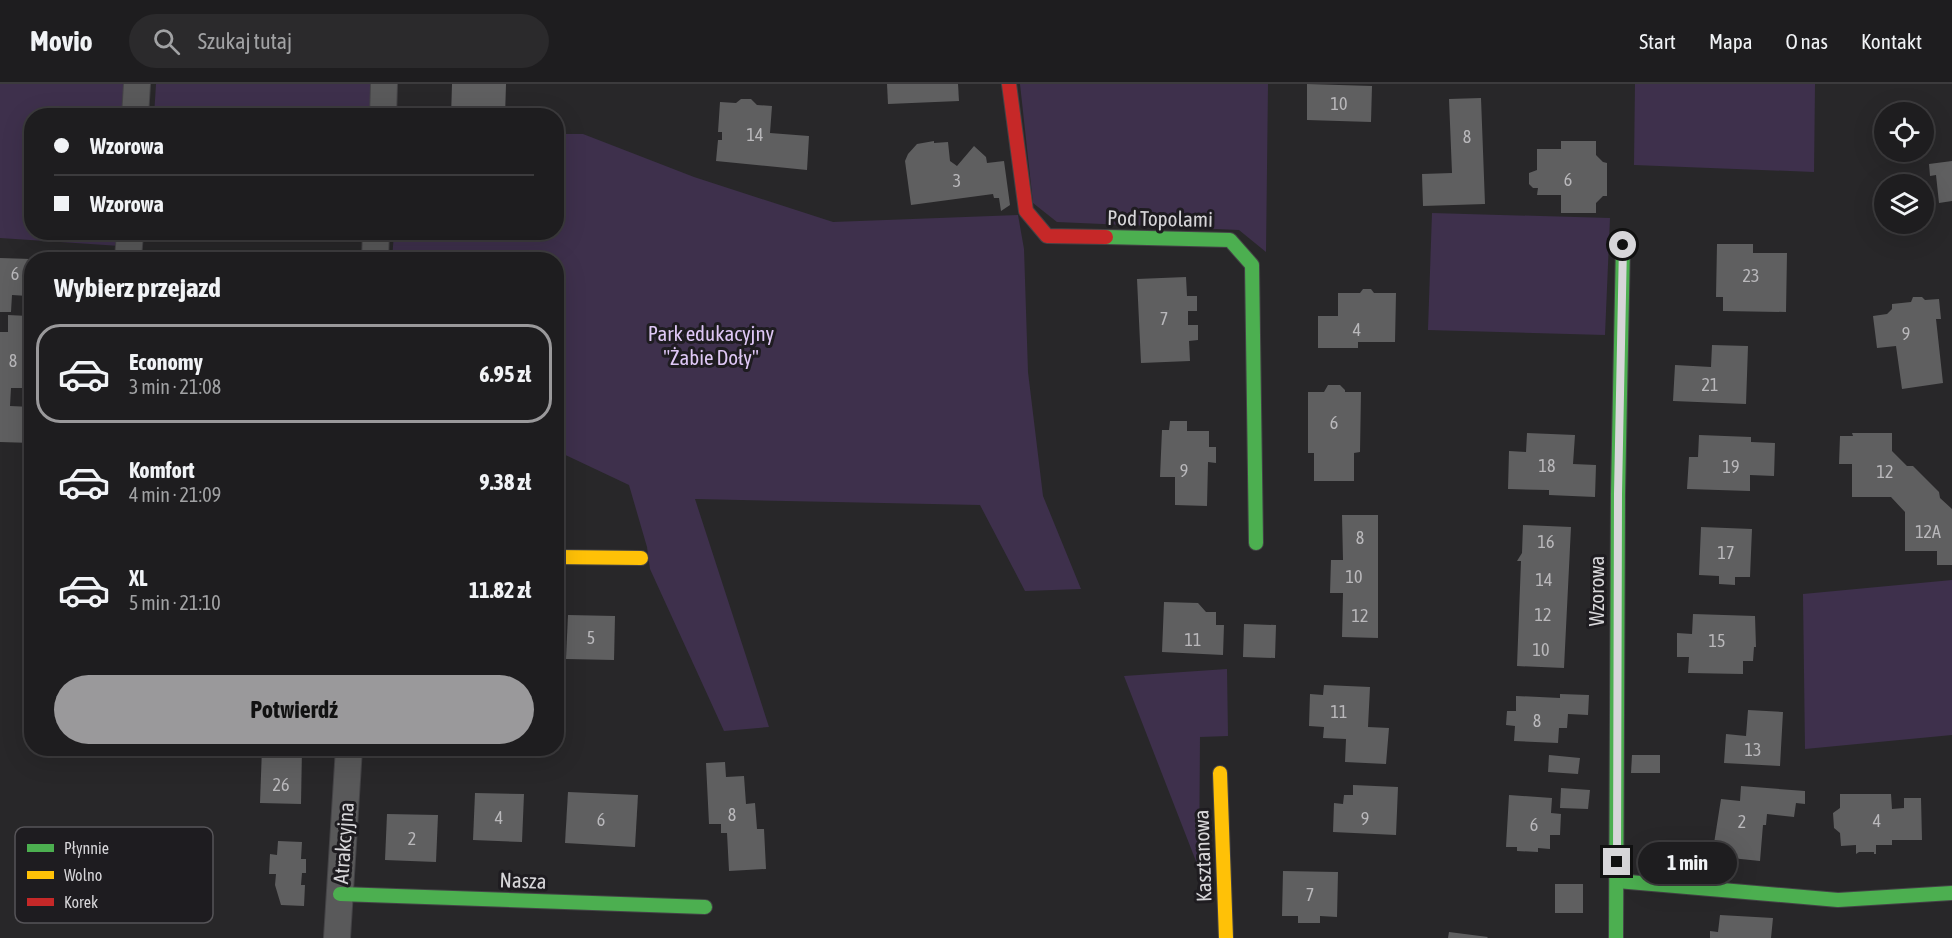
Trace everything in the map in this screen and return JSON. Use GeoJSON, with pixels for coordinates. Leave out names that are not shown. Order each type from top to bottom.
{"type":"FeatureCollection","features":[{"type":"Feature","properties":{"kind":"street"},"geometry":{"type":"LineString","coordinates":[[136,108],[137,84]]}},
{"type":"Feature","properties":{"kind":"street"},"geometry":{"type":"LineString","coordinates":[[383,108],[384,84]]}},
{"type":"Feature","properties":{"kind":"street","name":"Pod Topolami"},"geometry":{"type":"LineString","coordinates":[[1009,84],[1026,211],[1047,236],[1230,240],[1252,266],[1256,543]]}},
{"type":"Feature","properties":{"kind":"street","name":"Wzorowa"},"geometry":{"type":"LineString","coordinates":[[1616,938],[1618,494],[1623,245]]}},
{"type":"Feature","properties":{"kind":"street"},"geometry":{"type":"LineString","coordinates":[[564,557],[641,558]]}},
{"type":"Feature","properties":{"kind":"street","name":"Atrakcyjna"},"geometry":{"type":"LineString","coordinates":[[337,938],[349,756]]}},
{"type":"Feature","properties":{"kind":"street","name":"Kasztanowa"},"geometry":{"type":"LineString","coordinates":[[1220,773],[1226,938]]}},
{"type":"Feature","properties":{"kind":"street"},"geometry":{"type":"LineString","coordinates":[[1617,881],[1838,900],[1952,893]]}},
{"type":"Feature","properties":{"kind":"street","name":"Nasza"},"geometry":{"type":"LineString","coordinates":[[340,894],[705,907]]}},
{"type":"Feature","properties":{"kind":"green space"},"geometry":{"type":"Polygon","coordinates":[[[0,84],[124,84],[123,108],[24,108],[24,240],[0,238],[0,84]]]}},
{"type":"Feature","properties":{"kind":"green space"},"geometry":{"type":"Polygon","coordinates":[[[156,84],[375,84],[373,108],[154,108],[156,84]]]}},
{"type":"Feature","properties":{"kind":"green space"},"geometry":{"type":"Polygon","coordinates":[[[1020,84],[1268,84],[1266,252],[1239,230],[1057,222],[1033,203],[1020,84]]]}},
{"type":"Feature","properties":{"kind":"green space"},"geometry":{"type":"Polygon","coordinates":[[[1635,84],[1815,84],[1814,172],[1634,165],[1635,84]]]}},
{"type":"Feature","properties":{"kind":"green space","name":"Park edukacyjny \"Żabie Doły\""},"geometry":{"type":"Polygon","coordinates":[[[564,134],[583,134],[694,177],[833,222],[1018,215],[1024,249],[1028,372],[1043,496],[1081,589],[1025,591],[980,505],[695,499],[769,727],[724,731],[650,569],[647,547],[629,485],[564,454],[564,252],[393,252],[393,240],[564,240],[564,134]]]}},
{"type":"Feature","properties":{"kind":"green space"},"geometry":{"type":"Polygon","coordinates":[[[1432,213],[1610,218],[1605,335],[1428,330],[1432,213]]]}},
{"type":"Feature","properties":{"kind":"green space"},"geometry":{"type":"Polygon","coordinates":[[[30,240],[120,240],[120,246],[30,240]]]}},
{"type":"Feature","properties":{"kind":"green space"},"geometry":{"type":"Polygon","coordinates":[[[1952,580],[1952,735],[1805,749],[1803,594],[1952,580]]]}},
{"type":"Feature","properties":{"kind":"green space"},"geometry":{"type":"Polygon","coordinates":[[[1227,669],[1228,736],[1200,737],[1199,869],[1124,676],[1227,669]]]}},
{"type":"Feature","properties":{"kind":"building"},"geometry":{"type":"Polygon","coordinates":[[[452,84],[506,84],[505,108],[451,108],[452,84]]]}},
{"type":"Feature","properties":{"kind":"building"},"geometry":{"type":"Polygon","coordinates":[[[887,84],[958,84],[959,101],[888,104],[887,84]]]}},
{"type":"Feature","properties":{"kind":"building"},"geometry":{"type":"Polygon","coordinates":[[[1307,84],[1372,86],[1371,122],[1307,120],[1307,84]]]}},
{"type":"Feature","properties":{"kind":"building"},"geometry":{"type":"Polygon","coordinates":[[[1481,98],[1485,204],[1423,206],[1422,174],[1452,173],[1449,99],[1481,98]]]}},
{"type":"Feature","properties":{"kind":"building"},"geometry":{"type":"Polygon","coordinates":[[[741,99],[751,99],[757,105],[772,106],[770,133],[809,136],[807,170],[716,161],[718,140],[722,140],[722,132],[718,132],[720,102],[736,103],[741,99]]]}},
{"type":"Feature","properties":{"kind":"building"},"geometry":{"type":"Polygon","coordinates":[[[934,141],[934,143],[948,142],[950,161],[957,166],[974,146],[986,157],[987,163],[1004,161],[1010,205],[1001,211],[999,198],[994,198],[993,194],[911,205],[905,161],[917,144],[934,141]]]}},
{"type":"Feature","properties":{"kind":"building"},"geometry":{"type":"Polygon","coordinates":[[[1561,141],[1596,141],[1596,155],[1607,163],[1607,196],[1603,196],[1596,203],[1596,213],[1561,213],[1561,195],[1537,195],[1538,188],[1533,188],[1529,184],[1529,173],[1537,170],[1537,149],[1561,149],[1561,141]]]}},
{"type":"Feature","properties":{"kind":"building"},"geometry":{"type":"Polygon","coordinates":[[[1952,161],[1952,201],[1939,203],[1936,175],[1930,174],[1929,164],[1952,161]]]}},
{"type":"Feature","properties":{"kind":"building"},"geometry":{"type":"Polygon","coordinates":[[[1717,244],[1753,244],[1753,253],[1787,253],[1786,312],[1723,311],[1723,297],[1716,297],[1717,244]]]}},
{"type":"Feature","properties":{"kind":"building"},"geometry":{"type":"Polygon","coordinates":[[[0,258],[24,259],[24,296],[12,295],[11,312],[0,312],[0,258]]]}},
{"type":"Feature","properties":{"kind":"building"},"geometry":{"type":"Polygon","coordinates":[[[1186,277],[1187,296],[1197,296],[1197,311],[1188,311],[1188,325],[1198,325],[1198,340],[1189,341],[1190,361],[1141,363],[1137,279],[1186,277]]]}},
{"type":"Feature","properties":{"kind":"building"},"geometry":{"type":"Polygon","coordinates":[[[1363,289],[1371,289],[1374,293],[1396,293],[1395,342],[1358,342],[1358,348],[1318,348],[1318,316],[1338,316],[1338,293],[1360,293],[1363,289]]]}},
{"type":"Feature","properties":{"kind":"building"},"geometry":{"type":"Polygon","coordinates":[[[1913,297],[1922,297],[1925,300],[1939,299],[1941,319],[1936,319],[1943,383],[1902,389],[1896,346],[1877,348],[1873,316],[1887,314],[1892,309],[1892,304],[1911,302],[1913,297]]]}},
{"type":"Feature","properties":{"kind":"building"},"geometry":{"type":"Polygon","coordinates":[[[8,315],[24,316],[24,388],[11,388],[10,406],[24,407],[24,443],[0,442],[0,332],[8,332],[8,315]]]}},
{"type":"Feature","properties":{"kind":"building"},"geometry":{"type":"Polygon","coordinates":[[[1712,345],[1748,346],[1746,404],[1673,401],[1675,365],[1711,367],[1712,345]]]}},
{"type":"Feature","properties":{"kind":"building"},"geometry":{"type":"Polygon","coordinates":[[[1328,385],[1340,385],[1345,392],[1361,392],[1360,452],[1354,453],[1354,481],[1314,481],[1314,453],[1308,453],[1308,392],[1324,392],[1328,385]]]}},
{"type":"Feature","properties":{"kind":"building"},"geometry":{"type":"Polygon","coordinates":[[[1170,421],[1187,421],[1187,431],[1209,431],[1209,447],[1216,447],[1216,463],[1208,462],[1207,506],[1175,505],[1175,477],[1160,477],[1162,430],[1169,430],[1170,421]]]}},
{"type":"Feature","properties":{"kind":"building"},"geometry":{"type":"Polygon","coordinates":[[[1527,433],[1575,435],[1573,464],[1596,465],[1595,497],[1549,495],[1549,490],[1508,489],[1509,451],[1526,452],[1527,433]]]}},
{"type":"Feature","properties":{"kind":"building"},"geometry":{"type":"Polygon","coordinates":[[[1852,433],[1892,433],[1892,451],[1907,466],[1913,466],[1952,509],[1952,565],[1937,565],[1937,551],[1905,551],[1905,512],[1891,497],[1852,497],[1852,464],[1839,464],[1840,436],[1853,436],[1852,433]]]}},
{"type":"Feature","properties":{"kind":"building"},"geometry":{"type":"Polygon","coordinates":[[[1699,435],[1751,437],[1751,442],[1775,443],[1774,476],[1750,475],[1750,491],[1687,489],[1689,457],[1698,457],[1699,435]]]}},
{"type":"Feature","properties":{"kind":"building"},"geometry":{"type":"Polygon","coordinates":[[[1342,515],[1378,515],[1378,638],[1342,637],[1343,593],[1330,593],[1331,560],[1343,560],[1342,515]]]}},
{"type":"Feature","properties":{"kind":"building"},"geometry":{"type":"Polygon","coordinates":[[[1523,525],[1571,527],[1564,668],[1517,666],[1521,561],[1517,561],[1522,553],[1523,525]]]}},
{"type":"Feature","properties":{"kind":"building"},"geometry":{"type":"Polygon","coordinates":[[[1701,527],[1752,529],[1750,577],[1735,577],[1735,585],[1719,584],[1719,576],[1699,575],[1701,527]]]}},
{"type":"Feature","properties":{"kind":"building"},"geometry":{"type":"Polygon","coordinates":[[[1164,602],[1198,603],[1206,612],[1216,612],[1216,625],[1224,625],[1223,655],[1162,652],[1164,602]]]}},
{"type":"Feature","properties":{"kind":"building"},"geometry":{"type":"Polygon","coordinates":[[[1693,614],[1755,616],[1756,647],[1754,647],[1753,661],[1743,661],[1743,674],[1688,673],[1689,657],[1677,657],[1677,633],[1692,634],[1693,614]]]}},
{"type":"Feature","properties":{"kind":"building"},"geometry":{"type":"Polygon","coordinates":[[[568,615],[615,616],[614,660],[566,659],[568,615]]]}},
{"type":"Feature","properties":{"kind":"building"},"geometry":{"type":"Polygon","coordinates":[[[1244,624],[1276,625],[1275,658],[1243,657],[1244,624]]]}},
{"type":"Feature","properties":{"kind":"building"},"geometry":{"type":"Polygon","coordinates":[[[1324,685],[1370,687],[1368,727],[1389,728],[1386,764],[1345,762],[1346,739],[1323,738],[1324,727],[1309,726],[1310,694],[1323,695],[1324,685]]]}},
{"type":"Feature","properties":{"kind":"building"},"geometry":{"type":"Polygon","coordinates":[[[1560,694],[1589,695],[1588,715],[1568,714],[1567,728],[1559,728],[1558,743],[1514,741],[1515,726],[1506,725],[1507,711],[1516,711],[1516,696],[1560,698],[1560,694]]]}},
{"type":"Feature","properties":{"kind":"building"},"geometry":{"type":"Polygon","coordinates":[[[1748,710],[1783,712],[1780,766],[1724,763],[1726,734],[1746,736],[1748,710]]]}},
{"type":"Feature","properties":{"kind":"building"},"geometry":{"type":"Polygon","coordinates":[[[1549,755],[1580,758],[1578,774],[1548,772],[1549,755]]]}},
{"type":"Feature","properties":{"kind":"building"},"geometry":{"type":"Polygon","coordinates":[[[1632,755],[1660,755],[1660,773],[1631,773],[1632,755]]]}},
{"type":"Feature","properties":{"kind":"building"},"geometry":{"type":"Polygon","coordinates":[[[262,756],[302,756],[301,804],[260,803],[262,756]]]}},
{"type":"Feature","properties":{"kind":"building"},"geometry":{"type":"Polygon","coordinates":[[[725,762],[726,777],[744,776],[746,804],[755,803],[757,829],[764,829],[766,869],[729,871],[727,833],[721,833],[721,824],[709,824],[706,763],[725,762]]]}},
{"type":"Feature","properties":{"kind":"building"},"geometry":{"type":"Polygon","coordinates":[[[1353,785],[1398,787],[1396,835],[1333,832],[1334,803],[1343,804],[1344,795],[1353,795],[1353,785]]]}},
{"type":"Feature","properties":{"kind":"building"},"geometry":{"type":"Polygon","coordinates":[[[1741,786],[1805,791],[1805,804],[1796,803],[1794,817],[1767,814],[1766,825],[1763,825],[1760,861],[1712,856],[1721,799],[1740,801],[1741,786]]]}},
{"type":"Feature","properties":{"kind":"building"},"geometry":{"type":"Polygon","coordinates":[[[1561,788],[1590,790],[1588,809],[1560,808],[1561,788]]]}},
{"type":"Feature","properties":{"kind":"building"},"geometry":{"type":"Polygon","coordinates":[[[568,792],[638,795],[635,847],[565,843],[568,792]]]}},
{"type":"Feature","properties":{"kind":"building"},"geometry":{"type":"Polygon","coordinates":[[[475,793],[524,794],[522,842],[473,840],[475,793]]]}},
{"type":"Feature","properties":{"kind":"building"},"geometry":{"type":"Polygon","coordinates":[[[1840,794],[1891,794],[1892,809],[1904,808],[1904,798],[1921,798],[1922,840],[1892,840],[1892,845],[1876,845],[1876,854],[1859,852],[1856,854],[1856,845],[1841,846],[1840,833],[1834,828],[1833,813],[1840,808],[1840,794]]]}},
{"type":"Feature","properties":{"kind":"building"},"geometry":{"type":"Polygon","coordinates":[[[1509,795],[1552,798],[1551,813],[1561,814],[1560,835],[1550,835],[1550,849],[1538,848],[1538,852],[1517,851],[1517,847],[1506,847],[1509,795]]]}},
{"type":"Feature","properties":{"kind":"building"},"geometry":{"type":"Polygon","coordinates":[[[387,814],[438,815],[436,862],[385,860],[387,814]]]}},
{"type":"Feature","properties":{"kind":"building"},"geometry":{"type":"Polygon","coordinates":[[[278,841],[302,842],[301,859],[306,859],[306,873],[302,873],[301,885],[305,885],[304,906],[281,905],[275,885],[276,874],[269,874],[270,854],[277,855],[278,841]]]}},
{"type":"Feature","properties":{"kind":"building"},"geometry":{"type":"Polygon","coordinates":[[[1283,871],[1338,872],[1337,917],[1320,916],[1320,923],[1298,923],[1298,916],[1282,916],[1283,871]]]}},
{"type":"Feature","properties":{"kind":"building"},"geometry":{"type":"Polygon","coordinates":[[[1555,884],[1583,884],[1583,913],[1555,913],[1555,884]]]}},
{"type":"Feature","properties":{"kind":"building"},"geometry":{"type":"Polygon","coordinates":[[[1720,915],[1773,918],[1771,938],[1710,938],[1710,931],[1718,932],[1720,915]]]}},
{"type":"Feature","properties":{"kind":"building"},"geometry":{"type":"Polygon","coordinates":[[[1449,932],[1488,937],[1448,938],[1449,932]]]}},
{"type":"Feature","properties":{"kind":"traffic: fast"},"geometry":{"type":"LineString","coordinates":[[1106,237],[1230,240],[1252,265],[1256,543]]}},
{"type":"Feature","properties":{"kind":"traffic: fast"},"geometry":{"type":"LineString","coordinates":[[1616,938],[1618,494],[1623,245]]}},
{"type":"Feature","properties":{"kind":"traffic: fast"},"geometry":{"type":"LineString","coordinates":[[1617,881],[1838,900],[1952,893]]}},
{"type":"Feature","properties":{"kind":"traffic: fast"},"geometry":{"type":"LineString","coordinates":[[340,894],[705,907]]}},
{"type":"Feature","properties":{"kind":"traffic: slow"},"geometry":{"type":"LineString","coordinates":[[564,557],[641,558]]}},
{"type":"Feature","properties":{"kind":"traffic: slow"},"geometry":{"type":"LineString","coordinates":[[1220,773],[1226,938]]}},
{"type":"Feature","properties":{"kind":"traffic: jam"},"geometry":{"type":"LineString","coordinates":[[1009,84],[1026,211],[1047,236],[1106,237]]}},
{"type":"Feature","properties":{"kind":"route"},"geometry":{"type":"LineString","coordinates":[[1617,862],[1618,494],[1623,245]]}}]}
